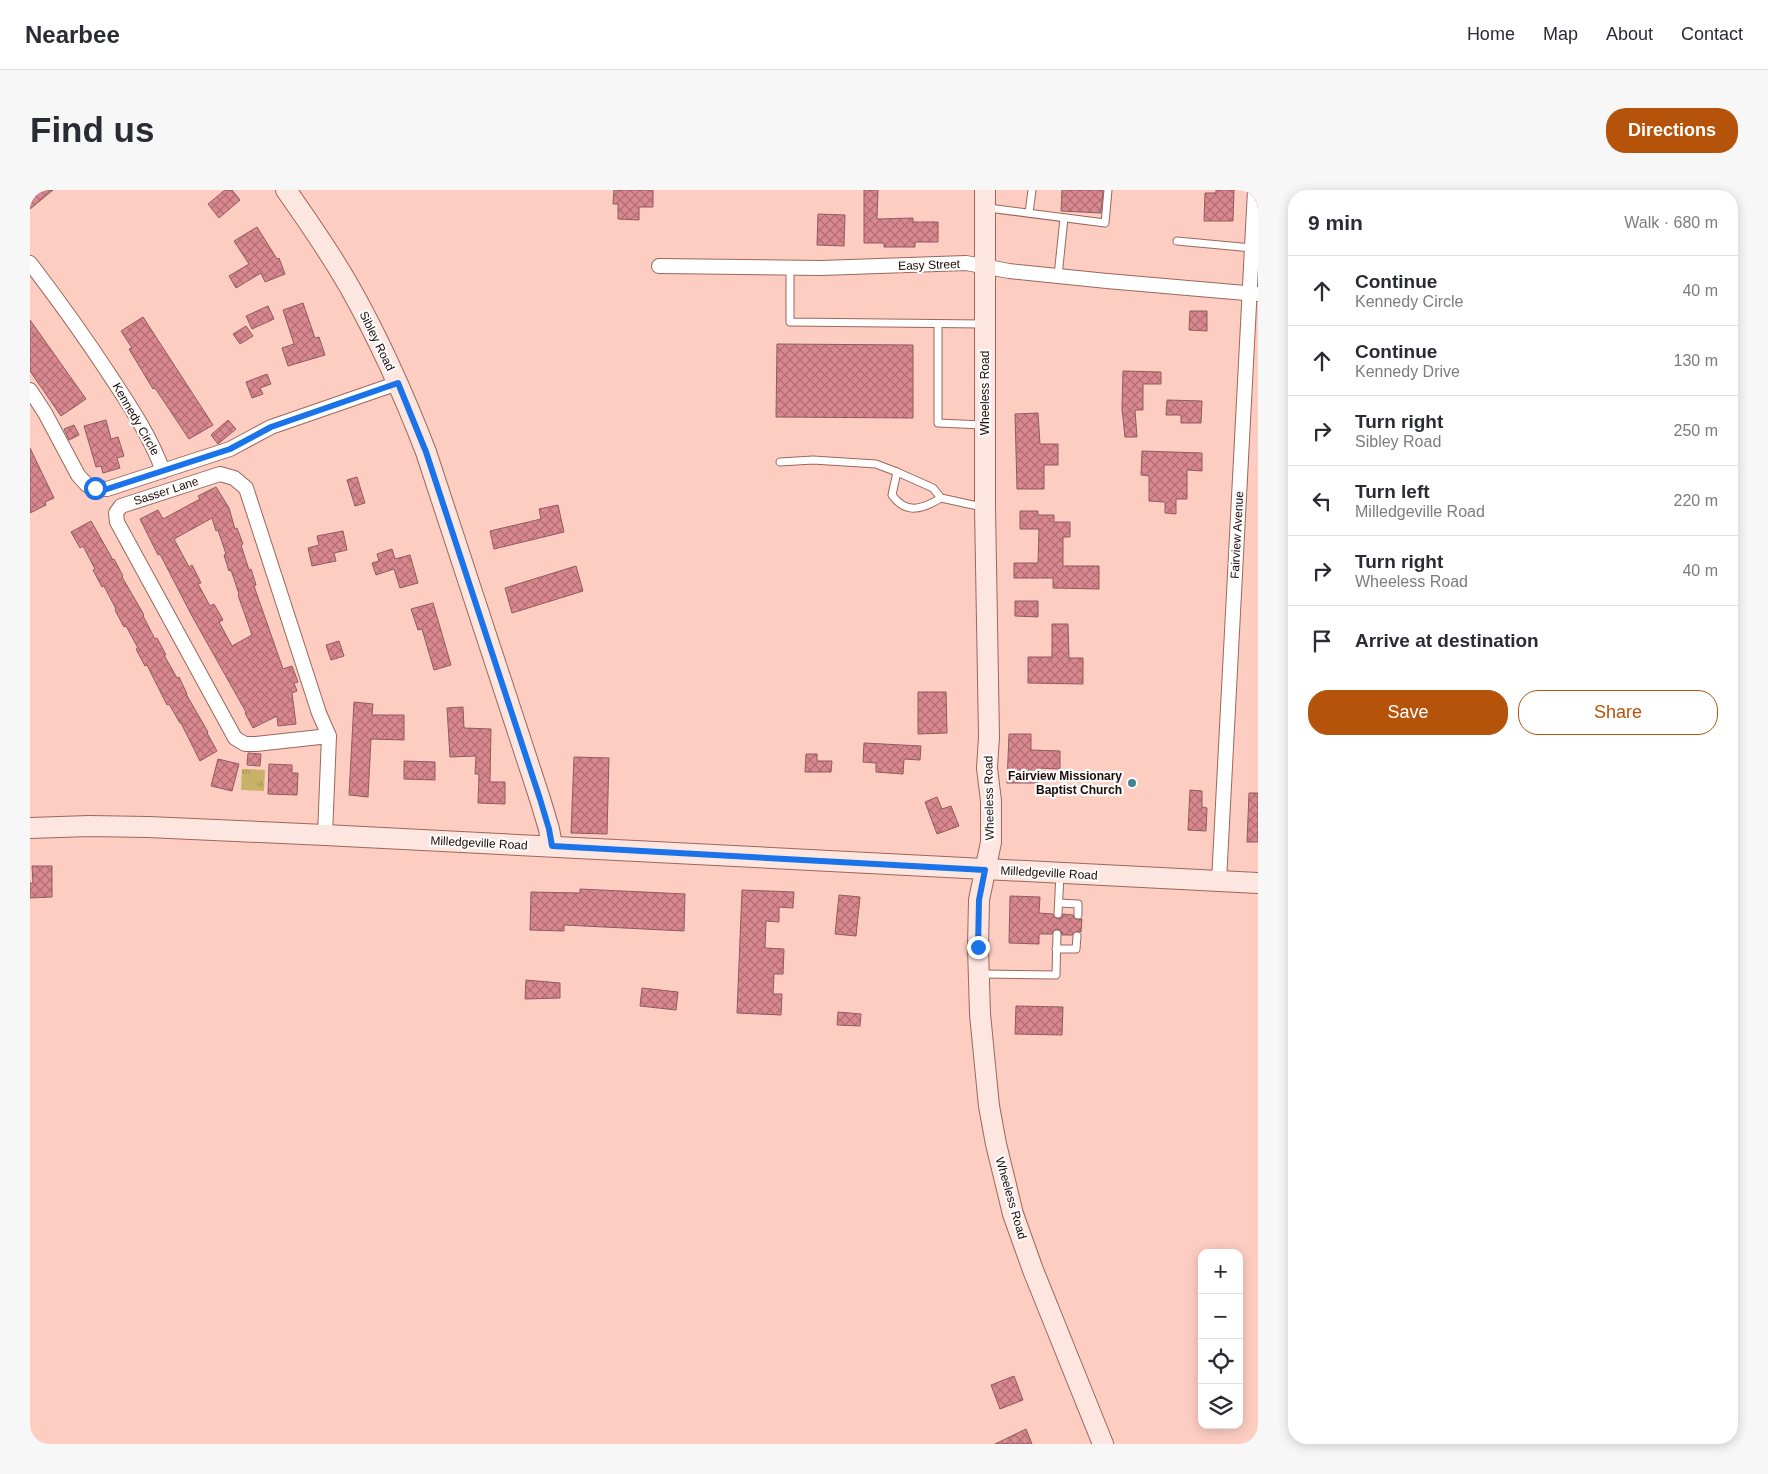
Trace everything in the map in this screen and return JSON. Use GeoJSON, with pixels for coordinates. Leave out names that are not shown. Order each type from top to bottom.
{"type":"FeatureCollection","features":[{"type":"Feature","properties":{"kind":"street","name":"Sibley Road"},"geometry":{"type":"LineString","coordinates":[[286,190],[348,285],[398,383],[414,420],[433,471],[540,799],[552,846]]}},
{"type":"Feature","properties":{"kind":"street","name":"Fairview Avenue"},"geometry":{"type":"LineString","coordinates":[[1219,881],[1254,293],[1252,248],[1255,190]]}},
{"type":"Feature","properties":{"kind":"street","name":"Wheeless Road"},"geometry":{"type":"LineString","coordinates":[[985,199],[985,507],[988,768],[991,801],[991,842],[979,900],[978,974],[980,1014],[996,1144],[1013,1214],[1103,1444]]}},
{"type":"Feature","properties":{"kind":"street","name":"Easy Street"},"geometry":{"type":"LineString","coordinates":[[659,266],[821,268],[966,263],[1058,276],[1254,293]]}},
{"type":"Feature","properties":{"kind":"street","name":"Kennedy Circle"},"geometry":{"type":"LineString","coordinates":[[30,264],[90,345],[117,386],[156,452],[163,471],[107,489],[87,485],[78,475],[45,413],[30,390]]}},
{"type":"Feature","properties":{"kind":"street"},"geometry":{"type":"LineString","coordinates":[[163,471],[230,449],[271,427],[398,383]]}},
{"type":"Feature","properties":{"kind":"street","name":"Sasser Lane"},"geometry":{"type":"LineString","coordinates":[[325,835],[329,736],[319,712],[246,488],[234,478],[220,474],[122,506],[116,513],[117,522],[235,738],[245,744],[256,744],[329,736]]}},
{"type":"Feature","properties":{"kind":"street","name":"Milledgeville Road"},"geometry":{"type":"LineString","coordinates":[[30,828],[138,827],[325,835],[1258,883]]}},
{"type":"Feature","properties":{"kind":"lane"},"geometry":{"type":"LineString","coordinates":[[1029,213],[1032,190]]}},
{"type":"Feature","properties":{"kind":"lane"},"geometry":{"type":"LineString","coordinates":[[985,199],[1029,213],[1105,224],[1108,190]]}},
{"type":"Feature","properties":{"kind":"lane"},"geometry":{"type":"LineString","coordinates":[[1058,276],[1064,218]]}},
{"type":"Feature","properties":{"kind":"lane"},"geometry":{"type":"LineString","coordinates":[[1177,241],[1252,248]]}},
{"type":"Feature","properties":{"kind":"lane"},"geometry":{"type":"LineString","coordinates":[[790,268],[790,322],[984,324]]}},
{"type":"Feature","properties":{"kind":"lane"},"geometry":{"type":"LineString","coordinates":[[938,324],[938,423],[985,425]]}},
{"type":"Feature","properties":{"kind":"lane"},"geometry":{"type":"LineString","coordinates":[[780,462],[813,460],[876,464],[933,488],[941,498],[985,507]]}},
{"type":"Feature","properties":{"kind":"lane"},"geometry":{"type":"LineString","coordinates":[[897,472],[892,495],[898,504],[909,508],[925,507],[941,498]]}},
{"type":"Feature","properties":{"kind":"lane"},"geometry":{"type":"LineString","coordinates":[[1058,914],[1060,873]]}},
{"type":"Feature","properties":{"kind":"lane"},"geometry":{"type":"LineString","coordinates":[[1059,903],[1078,904],[1078,915]]}},
{"type":"Feature","properties":{"kind":"lane"},"geometry":{"type":"LineString","coordinates":[[978,974],[1056,975],[1057,934]]}},
{"type":"Feature","properties":{"kind":"lane"},"geometry":{"type":"LineString","coordinates":[[1056,948],[1076,949],[1077,936]]}},
{"type":"Feature","properties":{"kind":"green space"},"geometry":{"type":"Polygon","coordinates":[[[242,769],[265,770],[264,791],[241,790],[242,769]]]}},
{"type":"Feature","properties":{"kind":"building"},"geometry":{"type":"Polygon","coordinates":[[[30,190],[53,190],[30,209],[30,190]]]}},
{"type":"Feature","properties":{"kind":"building"},"geometry":{"type":"Polygon","coordinates":[[[225,190],[232,190],[240,200],[219,218],[208,204],[225,190]]]}},
{"type":"Feature","properties":{"kind":"building"},"geometry":{"type":"Polygon","coordinates":[[[614,190],[653,190],[653,207],[639,207],[639,220],[618,219],[618,204],[613,204],[614,190]]]}},
{"type":"Feature","properties":{"kind":"building"},"geometry":{"type":"Polygon","coordinates":[[[864,190],[878,190],[877,219],[913,218],[913,222],[938,222],[938,242],[915,242],[915,247],[884,247],[884,243],[864,243],[864,190]]]}},
{"type":"Feature","properties":{"kind":"building"},"geometry":{"type":"Polygon","coordinates":[[[1062,190],[1103,190],[1101,213],[1061,211],[1062,190]]]}},
{"type":"Feature","properties":{"kind":"building"},"geometry":{"type":"Polygon","coordinates":[[[1216,190],[1234,190],[1233,221],[1204,221],[1205,193],[1216,193],[1216,190]]]}},
{"type":"Feature","properties":{"kind":"building"},"geometry":{"type":"Polygon","coordinates":[[[818,214],[845,215],[844,246],[817,245],[818,214]]]}},
{"type":"Feature","properties":{"kind":"building"},"geometry":{"type":"Polygon","coordinates":[[[257,227],[277,259],[279,258],[285,274],[265,282],[261,273],[236,288],[229,276],[249,264],[234,241],[257,227]]]}},
{"type":"Feature","properties":{"kind":"building"},"geometry":{"type":"Polygon","coordinates":[[[303,303],[315,338],[319,337],[325,355],[288,366],[282,348],[294,344],[283,310],[303,303]]]}},
{"type":"Feature","properties":{"kind":"building"},"geometry":{"type":"Polygon","coordinates":[[[268,306],[274,319],[252,329],[246,316],[268,306]]]}},
{"type":"Feature","properties":{"kind":"building"},"geometry":{"type":"Polygon","coordinates":[[[1190,311],[1207,311],[1207,331],[1189,330],[1190,311]]]}},
{"type":"Feature","properties":{"kind":"building"},"geometry":{"type":"Polygon","coordinates":[[[143,317],[213,425],[189,439],[155,388],[153,389],[129,349],[132,348],[121,331],[143,317]]]}},
{"type":"Feature","properties":{"kind":"building"},"geometry":{"type":"Polygon","coordinates":[[[30,320],[86,399],[61,416],[30,371],[30,320]]]}},
{"type":"Feature","properties":{"kind":"building"},"geometry":{"type":"Polygon","coordinates":[[[246,326],[253,336],[240,344],[233,334],[246,326]]]}},
{"type":"Feature","properties":{"kind":"building"},"geometry":{"type":"Polygon","coordinates":[[[777,344],[913,345],[913,418],[776,417],[777,344]]]}},
{"type":"Feature","properties":{"kind":"building"},"geometry":{"type":"Polygon","coordinates":[[[1123,371],[1161,372],[1161,384],[1143,384],[1143,410],[1135,410],[1137,437],[1125,437],[1122,409],[1123,371]]]}},
{"type":"Feature","properties":{"kind":"building"},"geometry":{"type":"Polygon","coordinates":[[[267,374],[271,384],[260,388],[263,394],[252,398],[246,382],[267,374]]]}},
{"type":"Feature","properties":{"kind":"building"},"geometry":{"type":"Polygon","coordinates":[[[1167,400],[1202,401],[1201,423],[1181,423],[1181,415],[1166,415],[1167,400]]]}},
{"type":"Feature","properties":{"kind":"building"},"geometry":{"type":"Polygon","coordinates":[[[1038,413],[1040,444],[1058,444],[1058,465],[1044,465],[1044,489],[1017,489],[1015,414],[1038,413]]]}},
{"type":"Feature","properties":{"kind":"building"},"geometry":{"type":"Polygon","coordinates":[[[106,420],[111,439],[118,437],[124,456],[117,458],[120,468],[103,473],[101,466],[96,467],[84,426],[106,420]]]}},
{"type":"Feature","properties":{"kind":"building"},"geometry":{"type":"Polygon","coordinates":[[[228,420],[236,429],[218,444],[211,435],[228,420]]]}},
{"type":"Feature","properties":{"kind":"building"},"geometry":{"type":"Polygon","coordinates":[[[74,425],[79,435],[69,440],[64,429],[74,425]]]}},
{"type":"Feature","properties":{"kind":"building"},"geometry":{"type":"Polygon","coordinates":[[[30,448],[54,498],[45,502],[46,505],[30,513],[30,448]]]}},
{"type":"Feature","properties":{"kind":"building"},"geometry":{"type":"Polygon","coordinates":[[[1142,451],[1202,453],[1202,471],[1187,470],[1187,499],[1176,499],[1176,514],[1165,513],[1165,502],[1149,501],[1149,476],[1141,475],[1142,451]]]}},
{"type":"Feature","properties":{"kind":"building"},"geometry":{"type":"Polygon","coordinates":[[[357,477],[365,503],[355,506],[347,480],[357,477]]]}},
{"type":"Feature","properties":{"kind":"building"},"geometry":{"type":"Polygon","coordinates":[[[216,487],[229,508],[235,529],[237,528],[243,544],[241,545],[256,585],[254,586],[283,669],[292,666],[298,682],[294,683],[297,691],[292,693],[296,724],[278,726],[277,716],[253,728],[140,519],[158,510],[163,519],[200,499],[198,496],[216,487]],[[212,518],[174,539],[189,567],[192,565],[201,583],[198,584],[210,606],[214,604],[223,620],[219,622],[232,646],[252,635],[231,570],[229,571],[224,555],[226,554],[218,530],[216,531],[212,518]]]}},
{"type":"Feature","properties":{"kind":"building"},"geometry":{"type":"Polygon","coordinates":[[[558,505],[564,532],[494,549],[490,531],[541,519],[539,509],[558,505]]]}},
{"type":"Feature","properties":{"kind":"building"},"geometry":{"type":"Polygon","coordinates":[[[1020,511],[1038,511],[1038,515],[1054,515],[1054,522],[1070,522],[1070,537],[1063,537],[1063,566],[1099,566],[1099,589],[1053,588],[1053,578],[1014,578],[1014,563],[1038,563],[1039,529],[1020,529],[1020,511]]]}},
{"type":"Feature","properties":{"kind":"building"},"geometry":{"type":"Polygon","coordinates":[[[91,521],[114,559],[155,639],[157,638],[166,655],[164,655],[177,678],[179,677],[186,694],[217,751],[200,761],[181,723],[169,704],[167,705],[147,665],[145,666],[136,649],[138,648],[126,626],[124,627],[104,586],[102,587],[83,546],[80,548],[71,532],[91,521]]]}},
{"type":"Feature","properties":{"kind":"building"},"geometry":{"type":"Polygon","coordinates":[[[343,531],[347,550],[334,553],[336,561],[312,566],[308,548],[319,545],[317,536],[343,531]]]}},
{"type":"Feature","properties":{"kind":"building"},"geometry":{"type":"Polygon","coordinates":[[[392,549],[395,559],[410,555],[418,583],[400,588],[394,569],[376,575],[372,563],[379,561],[377,554],[392,549]]]}},
{"type":"Feature","properties":{"kind":"building"},"geometry":{"type":"Polygon","coordinates":[[[576,566],[583,591],[512,613],[505,588],[576,566]]]}},
{"type":"Feature","properties":{"kind":"building"},"geometry":{"type":"Polygon","coordinates":[[[1015,601],[1038,601],[1038,617],[1015,616],[1015,601]]]}},
{"type":"Feature","properties":{"kind":"building"},"geometry":{"type":"Polygon","coordinates":[[[433,603],[451,665],[434,670],[422,629],[418,630],[411,609],[433,603]]]}},
{"type":"Feature","properties":{"kind":"building"},"geometry":{"type":"Polygon","coordinates":[[[1052,624],[1068,624],[1069,658],[1083,658],[1083,684],[1028,683],[1028,657],[1052,657],[1052,624]]]}},
{"type":"Feature","properties":{"kind":"building"},"geometry":{"type":"Polygon","coordinates":[[[339,641],[344,656],[331,660],[326,645],[339,641]]]}},
{"type":"Feature","properties":{"kind":"building"},"geometry":{"type":"Polygon","coordinates":[[[918,692],[946,692],[947,733],[918,734],[918,692]]]}},
{"type":"Feature","properties":{"kind":"building"},"geometry":{"type":"Polygon","coordinates":[[[354,702],[373,704],[372,715],[404,715],[404,740],[371,739],[368,797],[349,795],[354,702]]]}},
{"type":"Feature","properties":{"kind":"building"},"geometry":{"type":"Polygon","coordinates":[[[463,707],[464,728],[491,729],[490,782],[505,782],[505,804],[478,803],[479,774],[475,774],[476,756],[450,757],[447,708],[463,707]]]}},
{"type":"Feature","properties":{"kind":"building"},"geometry":{"type":"Polygon","coordinates":[[[1009,734],[1031,734],[1031,750],[1060,751],[1060,769],[1038,768],[1038,783],[1007,783],[1009,734]]]}},
{"type":"Feature","properties":{"kind":"building"},"geometry":{"type":"Polygon","coordinates":[[[864,743],[921,746],[920,760],[904,759],[903,774],[876,772],[876,763],[863,762],[864,743]]]}},
{"type":"Feature","properties":{"kind":"building"},"geometry":{"type":"Polygon","coordinates":[[[248,753],[261,754],[260,766],[247,765],[248,753]]]}},
{"type":"Feature","properties":{"kind":"building"},"geometry":{"type":"Polygon","coordinates":[[[806,754],[817,754],[817,761],[832,761],[831,772],[805,772],[806,754]]]}},
{"type":"Feature","properties":{"kind":"building"},"geometry":{"type":"Polygon","coordinates":[[[574,757],[609,758],[607,834],[571,833],[574,757]]]}},
{"type":"Feature","properties":{"kind":"building"},"geometry":{"type":"Polygon","coordinates":[[[218,759],[239,764],[232,791],[211,786],[218,759]]]}},
{"type":"Feature","properties":{"kind":"building"},"geometry":{"type":"Polygon","coordinates":[[[404,761],[435,762],[435,780],[404,779],[404,761]]]}},
{"type":"Feature","properties":{"kind":"building"},"geometry":{"type":"Polygon","coordinates":[[[269,764],[292,765],[292,773],[298,773],[297,795],[268,794],[269,764]]]}},
{"type":"Feature","properties":{"kind":"building"},"geometry":{"type":"Polygon","coordinates":[[[1190,790],[1202,791],[1202,807],[1207,808],[1206,831],[1188,830],[1190,790]]]}},
{"type":"Feature","properties":{"kind":"building"},"geometry":{"type":"Polygon","coordinates":[[[1249,793],[1258,793],[1258,842],[1247,842],[1249,793]]]}},
{"type":"Feature","properties":{"kind":"building"},"geometry":{"type":"Polygon","coordinates":[[[937,797],[942,809],[951,806],[959,826],[937,834],[925,802],[937,797]]]}},
{"type":"Feature","properties":{"kind":"building"},"geometry":{"type":"Polygon","coordinates":[[[32,866],[52,866],[52,897],[30,898],[30,883],[33,883],[32,866]]]}},
{"type":"Feature","properties":{"kind":"building"},"geometry":{"type":"Polygon","coordinates":[[[580,889],[685,894],[684,931],[564,925],[564,931],[530,930],[531,892],[580,893],[580,889]]]}},
{"type":"Feature","properties":{"kind":"building"},"geometry":{"type":"Polygon","coordinates":[[[742,890],[794,892],[793,908],[779,907],[779,922],[766,921],[765,948],[784,949],[783,974],[774,974],[773,994],[782,994],[781,1015],[737,1013],[742,890]]]}},
{"type":"Feature","properties":{"kind":"building"},"geometry":{"type":"Polygon","coordinates":[[[839,895],[860,897],[856,936],[835,934],[839,895]]]}},
{"type":"Feature","properties":{"kind":"building"},"geometry":{"type":"Polygon","coordinates":[[[1010,896],[1040,897],[1039,913],[1053,914],[1057,919],[1061,918],[1063,914],[1073,915],[1078,920],[1082,919],[1081,932],[1077,931],[1072,935],[1062,935],[1061,931],[1057,929],[1052,934],[1039,934],[1039,944],[1009,943],[1010,896]]]}},
{"type":"Feature","properties":{"kind":"building"},"geometry":{"type":"Polygon","coordinates":[[[526,980],[560,983],[560,998],[525,999],[526,980]]]}},
{"type":"Feature","properties":{"kind":"building"},"geometry":{"type":"Polygon","coordinates":[[[642,988],[678,992],[676,1010],[640,1006],[642,988]]]}},
{"type":"Feature","properties":{"kind":"building"},"geometry":{"type":"Polygon","coordinates":[[[1016,1006],[1063,1007],[1062,1035],[1015,1034],[1016,1006]]]}},
{"type":"Feature","properties":{"kind":"building"},"geometry":{"type":"Polygon","coordinates":[[[838,1012],[861,1014],[860,1026],[837,1025],[838,1012]]]}},
{"type":"Feature","properties":{"kind":"building"},"geometry":{"type":"Polygon","coordinates":[[[1014,1376],[1023,1400],[1000,1409],[991,1385],[1014,1376]]]}},
{"type":"Feature","properties":{"kind":"building"},"geometry":{"type":"Polygon","coordinates":[[[1026,1429],[1032,1444],[995,1444],[1026,1429]]]}},
{"type":"Feature","properties":{"kind":"place","name":"Fairview Missionary Baptist Church"},"geometry":{"type":"Point","coordinates":[1132,783]}},
{"type":"Feature","properties":{"kind":"route"},"geometry":{"type":"LineString","coordinates":[[95,488],[107,489],[230,449],[271,427],[398,383],[426,452],[457,545],[540,799],[552,846],[985,870],[979,900],[978,947]]}}]}
